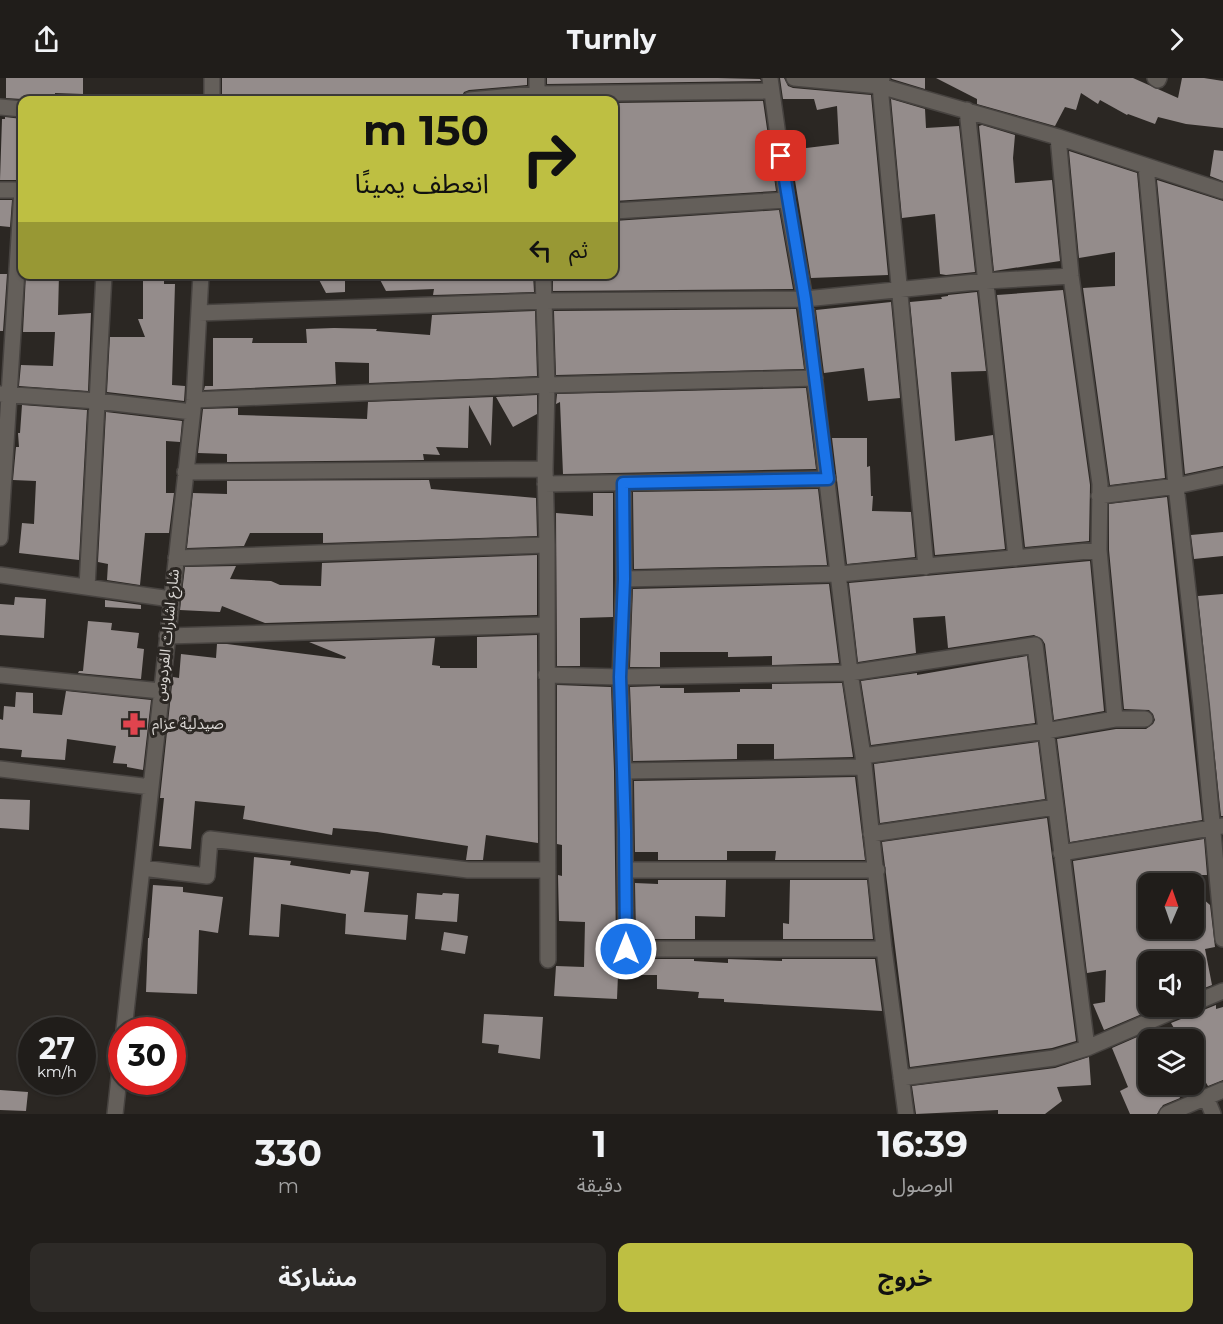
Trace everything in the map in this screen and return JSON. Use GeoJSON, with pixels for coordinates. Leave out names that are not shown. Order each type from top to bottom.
{"type":"FeatureCollection","features":[{"type":"Feature","properties":{"kind":"street"},"geometry":{"type":"LineString","coordinates":[[212,78],[212,96]]}},
{"type":"Feature","properties":{"kind":"street"},"geometry":{"type":"LineString","coordinates":[[537,78],[537,96]]}},
{"type":"Feature","properties":{"kind":"street"},"geometry":{"type":"LineString","coordinates":[[794,78],[881,82],[1223,191]]}},
{"type":"Feature","properties":{"kind":"street"},"geometry":{"type":"LineString","coordinates":[[881,82],[926,567]]}},
{"type":"Feature","properties":{"kind":"street"},"geometry":{"type":"LineString","coordinates":[[556,96],[771,85],[787,200],[805,299],[906,1114]]}},
{"type":"Feature","properties":{"kind":"street"},"geometry":{"type":"LineString","coordinates":[[0,107],[18,109]]}},
{"type":"Feature","properties":{"kind":"street"},"geometry":{"type":"LineString","coordinates":[[967,110],[1016,558]]}},
{"type":"Feature","properties":{"kind":"street"},"geometry":{"type":"LineString","coordinates":[[1058,137],[1071,276],[1100,484],[1099,550],[1115,719]]}},
{"type":"Feature","properties":{"kind":"street"},"geometry":{"type":"LineString","coordinates":[[1146,166],[1176,486],[1218,826],[1223,939]]}},
{"type":"Feature","properties":{"kind":"street"},"geometry":{"type":"LineString","coordinates":[[0,189],[18,190]]}},
{"type":"Feature","properties":{"kind":"street"},"geometry":{"type":"LineString","coordinates":[[618,211],[787,200]]}},
{"type":"Feature","properties":{"kind":"street"},"geometry":{"type":"LineString","coordinates":[[0,538],[5,394],[18,238]]}},
{"type":"Feature","properties":{"kind":"street"},"geometry":{"type":"LineString","coordinates":[[199,313],[544,301],[805,299],[986,281],[1071,276]]}},
{"type":"Feature","properties":{"kind":"street"},"geometry":{"type":"LineString","coordinates":[[87,587],[104,279]]}},
{"type":"Feature","properties":{"kind":"street","name":"شارع اشارات الفردوس"},"geometry":{"type":"LineString","coordinates":[[125,1017],[193,406],[201,279]]}},
{"type":"Feature","properties":{"kind":"street"},"geometry":{"type":"LineString","coordinates":[[543,279],[547,385],[545,477],[548,960]]}},
{"type":"Feature","properties":{"kind":"street"},"geometry":{"type":"LineString","coordinates":[[5,394],[193,406],[547,385],[815,378]]}},
{"type":"Feature","properties":{"kind":"street"},"geometry":{"type":"LineString","coordinates":[[185,472],[545,477],[623,483],[828,479]]}},
{"type":"Feature","properties":{"kind":"street"},"geometry":{"type":"LineString","coordinates":[[1099,496],[1176,486],[1223,476]]}},
{"type":"Feature","properties":{"kind":"street"},"geometry":{"type":"LineString","coordinates":[[623,483],[624,579],[620,677],[624,771],[626,949],[884,949]]}},
{"type":"Feature","properties":{"kind":"street"},"geometry":{"type":"LineString","coordinates":[[176,558],[547,545]]}},
{"type":"Feature","properties":{"kind":"street"},"geometry":{"type":"LineString","coordinates":[[624,579],[839,574],[1099,550]]}},
{"type":"Feature","properties":{"kind":"street"},"geometry":{"type":"LineString","coordinates":[[0,575],[171,599]]}},
{"type":"Feature","properties":{"kind":"street"},"geometry":{"type":"LineString","coordinates":[[167,636],[546,625]]}},
{"type":"Feature","properties":{"kind":"street"},"geometry":{"type":"LineString","coordinates":[[546,675],[620,677],[850,673],[1035,645],[1087,1048]]}},
{"type":"Feature","properties":{"kind":"street"},"geometry":{"type":"LineString","coordinates":[[0,675],[161,691]]}},
{"type":"Feature","properties":{"kind":"street"},"geometry":{"type":"LineString","coordinates":[[624,771],[863,762],[1115,719],[1145,719]]}},
{"type":"Feature","properties":{"kind":"street"},"geometry":{"type":"LineString","coordinates":[[0,769],[150,787]]}},
{"type":"Feature","properties":{"kind":"street"},"geometry":{"type":"LineString","coordinates":[[871,834],[1055,807]]}},
{"type":"Feature","properties":{"kind":"street"},"geometry":{"type":"LineString","coordinates":[[1061,854],[1218,826]]}},
{"type":"Feature","properties":{"kind":"street"},"geometry":{"type":"LineString","coordinates":[[142,868],[207,876],[210,839],[468,870],[547,870]]}},
{"type":"Feature","properties":{"kind":"street"},"geometry":{"type":"LineString","coordinates":[[626,870],[877,870]]}},
{"type":"Feature","properties":{"kind":"street"},"geometry":{"type":"LineString","coordinates":[[1204,999],[1223,991]]}},
{"type":"Feature","properties":{"kind":"street"},"geometry":{"type":"LineString","coordinates":[[901,1078],[1054,1058],[1087,1048],[1159,1017]]}},
{"type":"Feature","properties":{"kind":"street"},"geometry":{"type":"LineString","coordinates":[[1167,1114],[1223,1090]]}},
{"type":"Feature","properties":{"kind":"street"},"geometry":{"type":"LineString","coordinates":[[115,1114],[117,1095]]}},
{"type":"Feature","properties":{"kind":"street"},"geometry":{"type":"LineString","coordinates":[[1206,1097],[1213,1114]]}},
{"type":"Feature","properties":{"kind":"building"},"geometry":{"type":"Polygon","coordinates":[[[6,78],[83,78],[83,94],[55,93],[55,96],[24,95],[18,96],[18,99],[6,98],[6,78]]]}},
{"type":"Feature","properties":{"kind":"building"},"geometry":{"type":"Polygon","coordinates":[[[222,78],[527,78],[527,85],[469,90],[462,96],[222,96],[222,78]]]}},
{"type":"Feature","properties":{"kind":"building"},"geometry":{"type":"Polygon","coordinates":[[[547,78],[718,78],[760,79],[761,81],[547,84],[547,78]]]}},
{"type":"Feature","properties":{"kind":"building"},"geometry":{"type":"Polygon","coordinates":[[[780,78],[784,78],[788,86],[793,88],[871,95],[888,275],[811,278],[790,150],[839,144],[837,106],[817,110],[814,99],[783,99],[780,78]]]}},
{"type":"Feature","properties":{"kind":"building"},"geometry":{"type":"Polygon","coordinates":[[[925,78],[925,89],[892,79],[925,78]]]}},
{"type":"Feature","properties":{"kind":"building"},"geometry":{"type":"Polygon","coordinates":[[[936,78],[1133,78],[1178,98],[1182,78],[1223,81],[1223,128],[1186,124],[1158,117],[1155,124],[1127,115],[1100,100],[1098,104],[1081,93],[1076,110],[1065,107],[1055,126],[977,104],[977,99],[936,78]]]}},
{"type":"Feature","properties":{"kind":"building"},"geometry":{"type":"Polygon","coordinates":[[[891,99],[925,109],[926,128],[959,126],[975,272],[940,274],[935,214],[902,218],[891,99]]]}},
{"type":"Feature","properties":{"kind":"building"},"geometry":{"type":"Polygon","coordinates":[[[763,101],[776,191],[618,201],[618,103],[763,101]]]}},
{"type":"Feature","properties":{"kind":"building"},"geometry":{"type":"Polygon","coordinates":[[[5,117],[18,119],[18,180],[0,180],[2,119],[5,117]]]}},
{"type":"Feature","properties":{"kind":"building"},"geometry":{"type":"Polygon","coordinates":[[[979,126],[1015,135],[1013,158],[1015,183],[1052,180],[1060,261],[994,271],[979,126]]]}},
{"type":"Feature","properties":{"kind":"building"},"geometry":{"type":"Polygon","coordinates":[[[1214,150],[1223,151],[1223,181],[1210,176],[1214,150]]]}},
{"type":"Feature","properties":{"kind":"building"},"geometry":{"type":"Polygon","coordinates":[[[1069,151],[1137,173],[1165,478],[1110,485],[1083,288],[1115,286],[1115,252],[1079,258],[1069,151]]]}},
{"type":"Feature","properties":{"kind":"building"},"geometry":{"type":"Polygon","coordinates":[[[1157,180],[1223,201],[1223,466],[1185,474],[1157,180]]]}},
{"type":"Feature","properties":{"kind":"building"},"geometry":{"type":"Polygon","coordinates":[[[0,200],[12,200],[10,227],[0,226],[0,200]]]}},
{"type":"Feature","properties":{"kind":"building"},"geometry":{"type":"Polygon","coordinates":[[[779,210],[793,289],[553,291],[553,279],[618,279],[618,221],[779,210]]]}},
{"type":"Feature","properties":{"kind":"building"},"geometry":{"type":"Polygon","coordinates":[[[0,274],[7,274],[3,331],[0,331],[0,274]]]}},
{"type":"Feature","properties":{"kind":"building"},"geometry":{"type":"Polygon","coordinates":[[[26,279],[59,279],[58,315],[91,313],[88,391],[19,386],[21,365],[53,366],[55,332],[23,332],[26,279]]]}},
{"type":"Feature","properties":{"kind":"building"},"geometry":{"type":"Polygon","coordinates":[[[143,279],[164,279],[164,284],[175,284],[172,385],[185,386],[184,401],[107,392],[110,337],[145,337],[138,319],[143,319],[143,279]]]}},
{"type":"Feature","properties":{"kind":"building"},"geometry":{"type":"Polygon","coordinates":[[[319,279],[345,279],[345,292],[326,293],[319,279]]]}},
{"type":"Feature","properties":{"kind":"building"},"geometry":{"type":"Polygon","coordinates":[[[380,279],[533,279],[534,292],[433,295],[434,289],[386,291],[380,279]]]}},
{"type":"Feature","properties":{"kind":"building"},"geometry":{"type":"Polygon","coordinates":[[[1063,290],[1090,485],[1089,541],[1025,547],[997,295],[1063,290]]]}},
{"type":"Feature","properties":{"kind":"building"},"geometry":{"type":"Polygon","coordinates":[[[977,292],[986,371],[951,372],[955,441],[993,435],[1005,549],[935,555],[910,302],[977,292]]]}},
{"type":"Feature","properties":{"kind":"building"},"geometry":{"type":"Polygon","coordinates":[[[891,302],[900,398],[868,401],[864,368],[824,373],[816,310],[891,302]]]}},
{"type":"Feature","properties":{"kind":"building"},"geometry":{"type":"Polygon","coordinates":[[[796,309],[804,369],[556,375],[554,311],[796,309]]]}},
{"type":"Feature","properties":{"kind":"building"},"geometry":{"type":"Polygon","coordinates":[[[535,311],[537,376],[369,383],[369,363],[335,362],[336,384],[204,390],[205,386],[213,386],[213,338],[253,338],[252,343],[307,343],[306,329],[334,328],[377,329],[376,331],[430,335],[432,315],[535,311]]]}},
{"type":"Feature","properties":{"kind":"building"},"geometry":{"type":"Polygon","coordinates":[[[806,388],[816,469],[563,474],[560,402],[556,404],[557,394],[806,388]]]}},
{"type":"Feature","properties":{"kind":"building"},"geometry":{"type":"Polygon","coordinates":[[[537,395],[537,414],[513,427],[496,397],[537,395]]]}},
{"type":"Feature","properties":{"kind":"building"},"geometry":{"type":"Polygon","coordinates":[[[493,397],[491,446],[469,405],[468,448],[436,447],[440,455],[423,454],[424,460],[227,462],[227,454],[198,453],[203,409],[238,408],[238,415],[367,419],[368,402],[493,397]]]}},
{"type":"Feature","properties":{"kind":"building"},"geometry":{"type":"Polygon","coordinates":[[[22,405],[87,410],[79,560],[19,553],[22,523],[34,524],[36,481],[13,480],[16,447],[19,447],[18,433],[20,433],[22,405]]]}},
{"type":"Feature","properties":{"kind":"building"},"geometry":{"type":"Polygon","coordinates":[[[106,412],[182,421],[180,442],[166,441],[166,493],[174,493],[169,533],[145,533],[140,585],[107,580],[108,564],[98,562],[106,412]]]}},
{"type":"Feature","properties":{"kind":"building"},"geometry":{"type":"Polygon","coordinates":[[[832,438],[867,438],[867,467],[870,466],[871,496],[873,496],[872,511],[911,512],[915,557],[847,564],[832,438]]]}},
{"type":"Feature","properties":{"kind":"building"},"geometry":{"type":"Polygon","coordinates":[[[429,480],[431,489],[536,498],[537,536],[323,543],[323,533],[250,533],[244,546],[187,548],[193,493],[227,494],[227,481],[429,480]]]}},
{"type":"Feature","properties":{"kind":"building"},"geometry":{"type":"Polygon","coordinates":[[[818,489],[827,565],[634,569],[633,492],[818,489]]]}},
{"type":"Feature","properties":{"kind":"building"},"geometry":{"type":"Polygon","coordinates":[[[593,493],[613,493],[613,617],[580,618],[580,666],[557,666],[556,513],[593,516],[593,493]]]}},
{"type":"Feature","properties":{"kind":"building"},"geometry":{"type":"Polygon","coordinates":[[[1167,497],[1202,820],[1070,842],[1057,739],[1116,729],[1146,729],[1155,720],[1149,710],[1124,709],[1109,550],[1109,504],[1167,497]]]}},
{"type":"Feature","properties":{"kind":"building"},"geometry":{"type":"Polygon","coordinates":[[[1223,532],[1223,556],[1194,559],[1191,535],[1223,532]]]}},
{"type":"Feature","properties":{"kind":"building"},"geometry":{"type":"Polygon","coordinates":[[[537,555],[537,615],[265,623],[222,606],[220,612],[180,610],[185,567],[236,566],[230,579],[271,581],[280,585],[321,586],[322,563],[537,555]]]}},
{"type":"Feature","properties":{"kind":"building"},"geometry":{"type":"Polygon","coordinates":[[[1090,561],[1104,711],[1054,720],[1045,644],[1042,639],[1034,635],[948,648],[945,616],[913,618],[916,653],[858,662],[849,583],[1090,561]]]}},
{"type":"Feature","properties":{"kind":"building"},"geometry":{"type":"Polygon","coordinates":[[[829,584],[839,663],[772,665],[772,656],[728,657],[728,652],[660,652],[660,667],[630,667],[633,589],[829,584]]]}},
{"type":"Feature","properties":{"kind":"building"},"geometry":{"type":"Polygon","coordinates":[[[1223,594],[1223,816],[1221,816],[1198,596],[1223,594]]]}},
{"type":"Feature","properties":{"kind":"building"},"geometry":{"type":"Polygon","coordinates":[[[15,597],[46,599],[44,638],[0,635],[0,604],[14,605],[15,597]]]}},
{"type":"Feature","properties":{"kind":"building"},"geometry":{"type":"Polygon","coordinates":[[[105,600],[141,605],[141,609],[105,607],[105,600]]]}},
{"type":"Feature","properties":{"kind":"building"},"geometry":{"type":"Polygon","coordinates":[[[88,621],[112,623],[111,630],[139,633],[137,648],[144,649],[141,679],[78,673],[83,671],[88,621]]]}},
{"type":"Feature","properties":{"kind":"building"},"geometry":{"type":"Polygon","coordinates":[[[537,635],[538,843],[486,835],[483,860],[466,860],[468,846],[377,832],[333,828],[332,835],[243,819],[245,806],[195,801],[191,849],[159,846],[164,798],[160,798],[172,685],[173,677],[179,678],[181,654],[216,658],[217,644],[227,644],[345,659],[346,657],[309,642],[435,638],[432,665],[440,666],[440,668],[477,668],[477,637],[537,635]]]}},
{"type":"Feature","properties":{"kind":"building"},"geometry":{"type":"Polygon","coordinates":[[[1027,656],[1035,723],[871,745],[861,681],[917,673],[917,675],[1027,656]]]}},
{"type":"Feature","properties":{"kind":"building"},"geometry":{"type":"Polygon","coordinates":[[[842,683],[853,757],[774,759],[774,744],[737,744],[737,759],[633,761],[630,687],[684,688],[684,693],[740,692],[740,689],[772,689],[772,684],[842,683]]]}},
{"type":"Feature","properties":{"kind":"building"},"geometry":{"type":"Polygon","coordinates":[[[557,685],[611,687],[616,949],[618,954],[626,959],[694,959],[694,961],[728,963],[728,959],[782,961],[782,959],[875,959],[882,1011],[724,1002],[724,999],[698,998],[699,992],[657,989],[657,975],[618,975],[617,999],[554,996],[556,966],[584,967],[585,922],[559,921],[558,875],[562,876],[562,845],[557,844],[557,685]]]}},
{"type":"Feature","properties":{"kind":"building"},"geometry":{"type":"Polygon","coordinates":[[[66,691],[151,700],[143,770],[127,767],[127,764],[113,763],[116,746],[67,739],[65,760],[21,757],[22,750],[0,748],[0,719],[3,720],[4,706],[15,707],[16,692],[33,693],[33,713],[62,715],[66,691]]]}},
{"type":"Feature","properties":{"kind":"building"},"geometry":{"type":"Polygon","coordinates":[[[1038,742],[1045,799],[880,823],[874,764],[1038,742]]]}},
{"type":"Feature","properties":{"kind":"building"},"geometry":{"type":"Polygon","coordinates":[[[855,777],[865,860],[775,860],[776,851],[727,851],[727,860],[658,860],[658,852],[635,852],[634,781],[855,777]]]}},
{"type":"Feature","properties":{"kind":"building"},"geometry":{"type":"Polygon","coordinates":[[[0,799],[30,800],[29,830],[0,828],[0,799]]]}},
{"type":"Feature","properties":{"kind":"building"},"geometry":{"type":"Polygon","coordinates":[[[1047,818],[1076,1041],[1052,1048],[910,1067],[882,842],[1047,818]]]}},
{"type":"Feature","properties":{"kind":"building"},"geometry":{"type":"Polygon","coordinates":[[[1204,839],[1207,875],[1204,873],[1138,873],[1138,939],[1204,939],[1204,900],[1210,905],[1215,947],[1205,949],[1212,985],[1204,988],[1204,951],[1138,951],[1138,1016],[1104,1030],[1093,1004],[1105,1002],[1106,970],[1087,973],[1073,861],[1204,839]]]}},
{"type":"Feature","properties":{"kind":"building"},"geometry":{"type":"Polygon","coordinates":[[[254,857],[291,861],[290,865],[350,874],[351,870],[369,872],[364,912],[408,915],[406,940],[345,934],[346,914],[281,904],[279,937],[249,935],[254,857]]]}},
{"type":"Feature","properties":{"kind":"building"},"geometry":{"type":"Polygon","coordinates":[[[658,880],[726,880],[725,917],[695,916],[695,939],[636,939],[635,883],[658,884],[658,880]]]}},
{"type":"Feature","properties":{"kind":"building"},"geometry":{"type":"Polygon","coordinates":[[[790,880],[867,880],[873,939],[783,939],[783,923],[789,924],[790,880]]]}},
{"type":"Feature","properties":{"kind":"building"},"geometry":{"type":"Polygon","coordinates":[[[153,885],[183,887],[183,892],[223,897],[218,933],[199,930],[197,994],[146,992],[153,885]]]}},
{"type":"Feature","properties":{"kind":"building"},"geometry":{"type":"Polygon","coordinates":[[[417,893],[459,894],[457,922],[415,919],[417,893]]]}},
{"type":"Feature","properties":{"kind":"building"},"geometry":{"type":"Polygon","coordinates":[[[444,932],[468,936],[465,954],[441,950],[444,932]]]}},
{"type":"Feature","properties":{"kind":"building"},"geometry":{"type":"Polygon","coordinates":[[[1216,1005],[1216,1009],[1223,1007],[1223,1080],[1208,1086],[1204,1079],[1204,1029],[1175,1029],[1171,1023],[1186,1017],[1204,1017],[1204,1010],[1216,1005]]]}},
{"type":"Feature","properties":{"kind":"building"},"geometry":{"type":"Polygon","coordinates":[[[484,1014],[543,1017],[540,1059],[498,1053],[499,1045],[482,1043],[484,1014]]]}},
{"type":"Feature","properties":{"kind":"building"},"geometry":{"type":"Polygon","coordinates":[[[1138,1037],[1138,1095],[1179,1095],[1180,1098],[1163,1105],[1157,1114],[1130,1114],[1120,1091],[1128,1087],[1112,1048],[1138,1037]]]}},
{"type":"Feature","properties":{"kind":"building"},"geometry":{"type":"Polygon","coordinates":[[[1089,1057],[1091,1085],[1057,1087],[1062,1101],[1045,1114],[998,1114],[998,1110],[916,1114],[912,1086],[1055,1068],[1089,1057]]]}},
{"type":"Feature","properties":{"kind":"building"},"geometry":{"type":"Polygon","coordinates":[[[0,1090],[18,1091],[18,1095],[28,1095],[26,1111],[0,1110],[0,1090]]]}},
{"type":"Feature","properties":{"kind":"place","name":"صيدلية عزام"},"geometry":{"type":"Point","coordinates":[134,724]}},
{"type":"Feature","properties":{"kind":"route"},"geometry":{"type":"LineString","coordinates":[[626,949],[624,771],[620,677],[624,579],[623,483],[828,479],[805,299],[781,156]]}}]}
